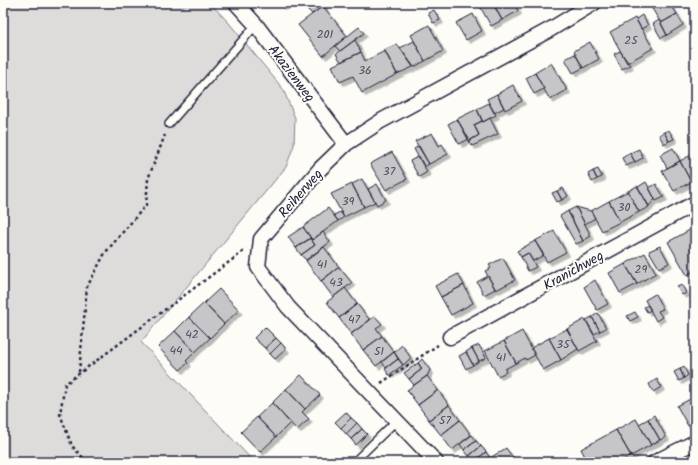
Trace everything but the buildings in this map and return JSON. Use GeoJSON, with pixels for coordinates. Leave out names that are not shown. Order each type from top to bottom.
{"type":"FeatureCollection","features":[{"type":"Feature","properties":{"kind":"street","name":"Akazienweg"},"geometry":{"type":"LineString","coordinates":[[236,3],[256,25],[346,144]]}},
{"type":"Feature","properties":{"kind":"street","name":"Reiherweg"},"geometry":{"type":"LineString","coordinates":[[261,239],[320,169],[346,144],[381,121],[551,29],[594,3]]}},
{"type":"Feature","properties":{"kind":"street","name":"Kranichweg"},"geometry":{"type":"LineString","coordinates":[[450,337],[695,203]]}},
{"type":"Feature","properties":{"kind":"street"},"geometry":{"type":"LineString","coordinates":[[261,239],[258,267],[288,308],[436,462]]}},
{"type":"Feature","properties":{"kind":"street"},"geometry":{"type":"LineString","coordinates":[[655,462],[695,442]]}},
{"type":"Feature","properties":{"kind":"lane"},"geometry":{"type":"LineString","coordinates":[[169,124],[256,25]]}},
{"type":"Feature","properties":{"kind":"lane"},"geometry":{"type":"LineString","coordinates":[[354,462],[397,420]]}},
{"type":"Feature","properties":{"kind":"path"},"geometry":{"type":"LineString","coordinates":[[79,373],[87,287],[105,253],[146,206],[148,179],[169,124]]}},
{"type":"Feature","properties":{"kind":"path"},"geometry":{"type":"LineString","coordinates":[[87,462],[72,446],[60,414],[65,384],[261,239]]}},
{"type":"Feature","properties":{"kind":"path"},"geometry":{"type":"LineString","coordinates":[[369,391],[450,337]]}},
{"type":"Feature","properties":{"kind":"shaded area"},"geometry":{"type":"Polygon","coordinates":[[[3,3],[210,3],[229,23],[283,89],[295,118],[294,145],[286,167],[141,342],[254,462],[3,462],[3,3]]]}}]}
